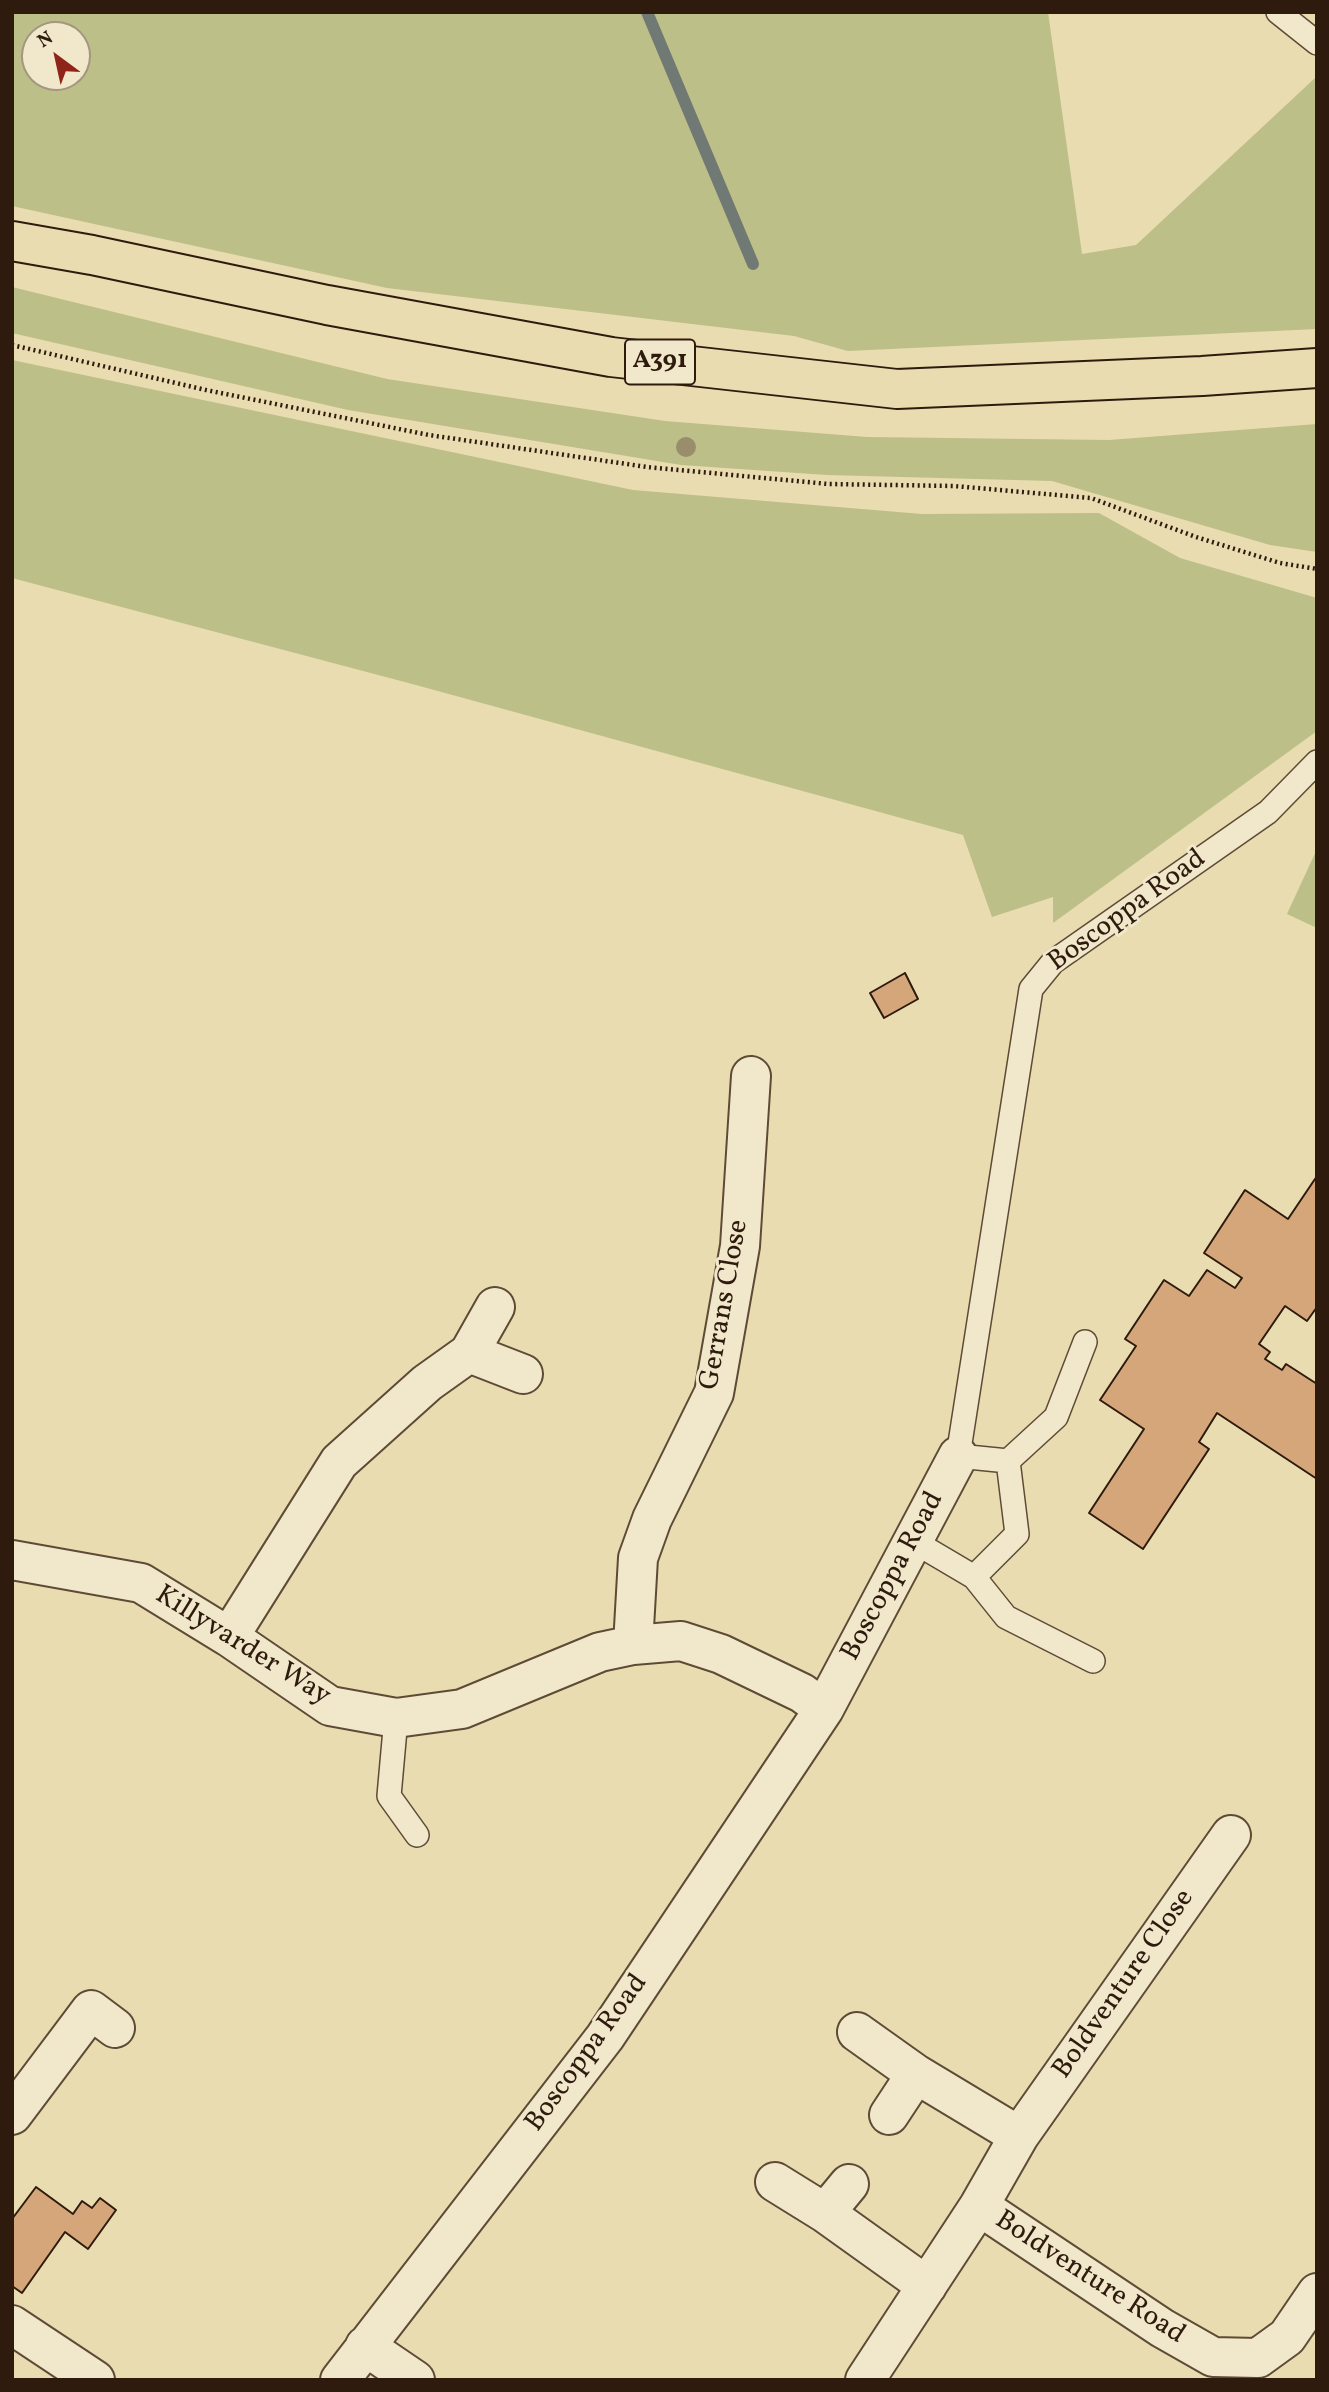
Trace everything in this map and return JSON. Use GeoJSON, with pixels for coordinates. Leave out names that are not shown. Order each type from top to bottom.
{"type":"FeatureCollection","features":[{"type":"Feature","properties":{"kind":"highway","name":"A391"},"geometry":{"type":"LineString","coordinates":[[12,241],[92,255],[327,305],[611,357],[897,389],[1188,377],[1317,368]]}},
{"type":"Feature","properties":{"kind":"street","name":"Gerrans Close"},"geometry":{"type":"LineString","coordinates":[[633,1645],[638,1558],[652,1519],[714,1393],[740,1246],[751,1076]]}},
{"type":"Feature","properties":{"kind":"street"},"geometry":{"type":"LineString","coordinates":[[229,1637],[339,1462],[427,1383],[469,1353],[495,1307]]}},
{"type":"Feature","properties":{"kind":"street"},"geometry":{"type":"LineString","coordinates":[[469,1353],[523,1374]]}},
{"type":"Feature","properties":{"kind":"street","name":"Boscoppa Road"},"geometry":{"type":"LineString","coordinates":[[340,2380],[605,2037],[824,1709],[958,1456]]}},
{"type":"Feature","properties":{"kind":"street","name":"Killyvarder Way"},"geometry":{"type":"LineString","coordinates":[[12,1560],[141,1583],[229,1637],[330,1706],[396,1718],[462,1709],[600,1652],[633,1645],[681,1641],[711,1651],[802,1693],[824,1709]]}},
{"type":"Feature","properties":{"kind":"street","name":"Boldventure Close"},"geometry":{"type":"LineString","coordinates":[[979,2206],[1019,2136],[1231,1835]]}},
{"type":"Feature","properties":{"kind":"street"},"geometry":{"type":"LineString","coordinates":[[12,2115],[91,2010],[115,2028]]}},
{"type":"Feature","properties":{"kind":"street"},"geometry":{"type":"LineString","coordinates":[[857,2032],[916,2074],[1019,2136]]}},
{"type":"Feature","properties":{"kind":"street"},"geometry":{"type":"LineString","coordinates":[[889,2115],[916,2074]]}},
{"type":"Feature","properties":{"kind":"street"},"geometry":{"type":"LineString","coordinates":[[775,2182],[825,2213],[927,2286]]}},
{"type":"Feature","properties":{"kind":"street"},"geometry":{"type":"LineString","coordinates":[[825,2213],[849,2184]]}},
{"type":"Feature","properties":{"kind":"street","name":"Boldventure Road"},"geometry":{"type":"LineString","coordinates":[[864,2380],[979,2206],[1162,2329],[1213,2357],[1262,2369]]}},
{"type":"Feature","properties":{"kind":"street"},"geometry":{"type":"LineString","coordinates":[[1262,2369],[1317,2293]]}},
{"type":"Feature","properties":{"kind":"street"},"geometry":{"type":"LineString","coordinates":[[12,2325],[95,2380]]}},
{"type":"Feature","properties":{"kind":"street"},"geometry":{"type":"LineString","coordinates":[[365,2346],[415,2380]]}},
{"type":"Feature","properties":{"kind":"lane"},"geometry":{"type":"LineString","coordinates":[[1278,12],[1317,43]]}},
{"type":"Feature","properties":{"kind":"lane","name":"Boscoppa Road"},"geometry":{"type":"LineString","coordinates":[[958,1456],[1031,989],[1053,962],[1268,812],[1317,762]]}},
{"type":"Feature","properties":{"kind":"lane"},"geometry":{"type":"LineString","coordinates":[[958,1456],[1008,1461],[1056,1416],[1085,1342]]}},
{"type":"Feature","properties":{"kind":"lane"},"geometry":{"type":"LineString","coordinates":[[974,1577],[1017,1534],[1008,1461]]}},
{"type":"Feature","properties":{"kind":"lane"},"geometry":{"type":"LineString","coordinates":[[913,1541],[974,1577],[1006,1617],[1093,1661]]}},
{"type":"Feature","properties":{"kind":"lane"},"geometry":{"type":"LineString","coordinates":[[396,1718],[389,1796],[417,1835]]}},
{"type":"Feature","properties":{"kind":"path"},"geometry":{"type":"LineString","coordinates":[[12,345],[206,390],[429,435],[647,467],[828,484],[954,486],[1091,498],[1196,537],[1280,563],[1317,569]]}},
{"type":"Feature","properties":{"kind":"green space"},"geometry":{"type":"Polygon","coordinates":[[[12,12],[1048,12],[1082,254],[1136,245],[1315,78],[1317,84],[1317,329],[848,351],[794,336],[387,288],[12,206],[12,12]]]}},
{"type":"Feature","properties":{"kind":"green space"},"geometry":{"type":"Polygon","coordinates":[[[12,287],[387,379],[665,421],[867,437],[1109,440],[1317,424],[1317,552],[1270,545],[1052,481],[827,475],[681,465],[348,410],[12,333],[12,287]]]}},
{"type":"Feature","properties":{"kind":"green space"},"geometry":{"type":"Polygon","coordinates":[[[12,360],[633,490],[922,514],[1099,513],[1180,558],[1317,598],[1317,731],[1053,923],[1053,897],[992,917],[963,835],[416,685],[12,578],[12,360]]]}},
{"type":"Feature","properties":{"kind":"green space"},"geometry":{"type":"Polygon","coordinates":[[[1317,849],[1317,928],[1287,914],[1317,849]]]}},
{"type":"Feature","properties":{"kind":"building"},"geometry":{"type":"Polygon","coordinates":[[[905,973],[918,999],[884,1018],[870,993],[905,973]]]}},
{"type":"Feature","properties":{"kind":"building"},"geometry":{"type":"Polygon","coordinates":[[[1317,1176],[1317,1307],[1307,1321],[1285,1306],[1259,1344],[1270,1352],[1265,1359],[1282,1370],[1286,1364],[1317,1384],[1317,1479],[1217,1413],[1199,1442],[1209,1449],[1143,1549],[1089,1513],[1144,1429],[1100,1400],[1136,1346],[1125,1339],[1164,1280],[1189,1296],[1207,1270],[1235,1288],[1242,1278],[1204,1253],[1245,1190],[1288,1219],[1317,1176]]]}},
{"type":"Feature","properties":{"kind":"building"},"geometry":{"type":"Polygon","coordinates":[[[36,2187],[73,2214],[82,2201],[92,2208],[100,2198],[116,2210],[88,2249],[65,2232],[22,2293],[12,2286],[12,2219],[36,2187]]]}},
{"type":"Feature","properties":{"kind":"waterway"},"geometry":{"type":"LineString","coordinates":[[647,12],[753,264]]}}]}
